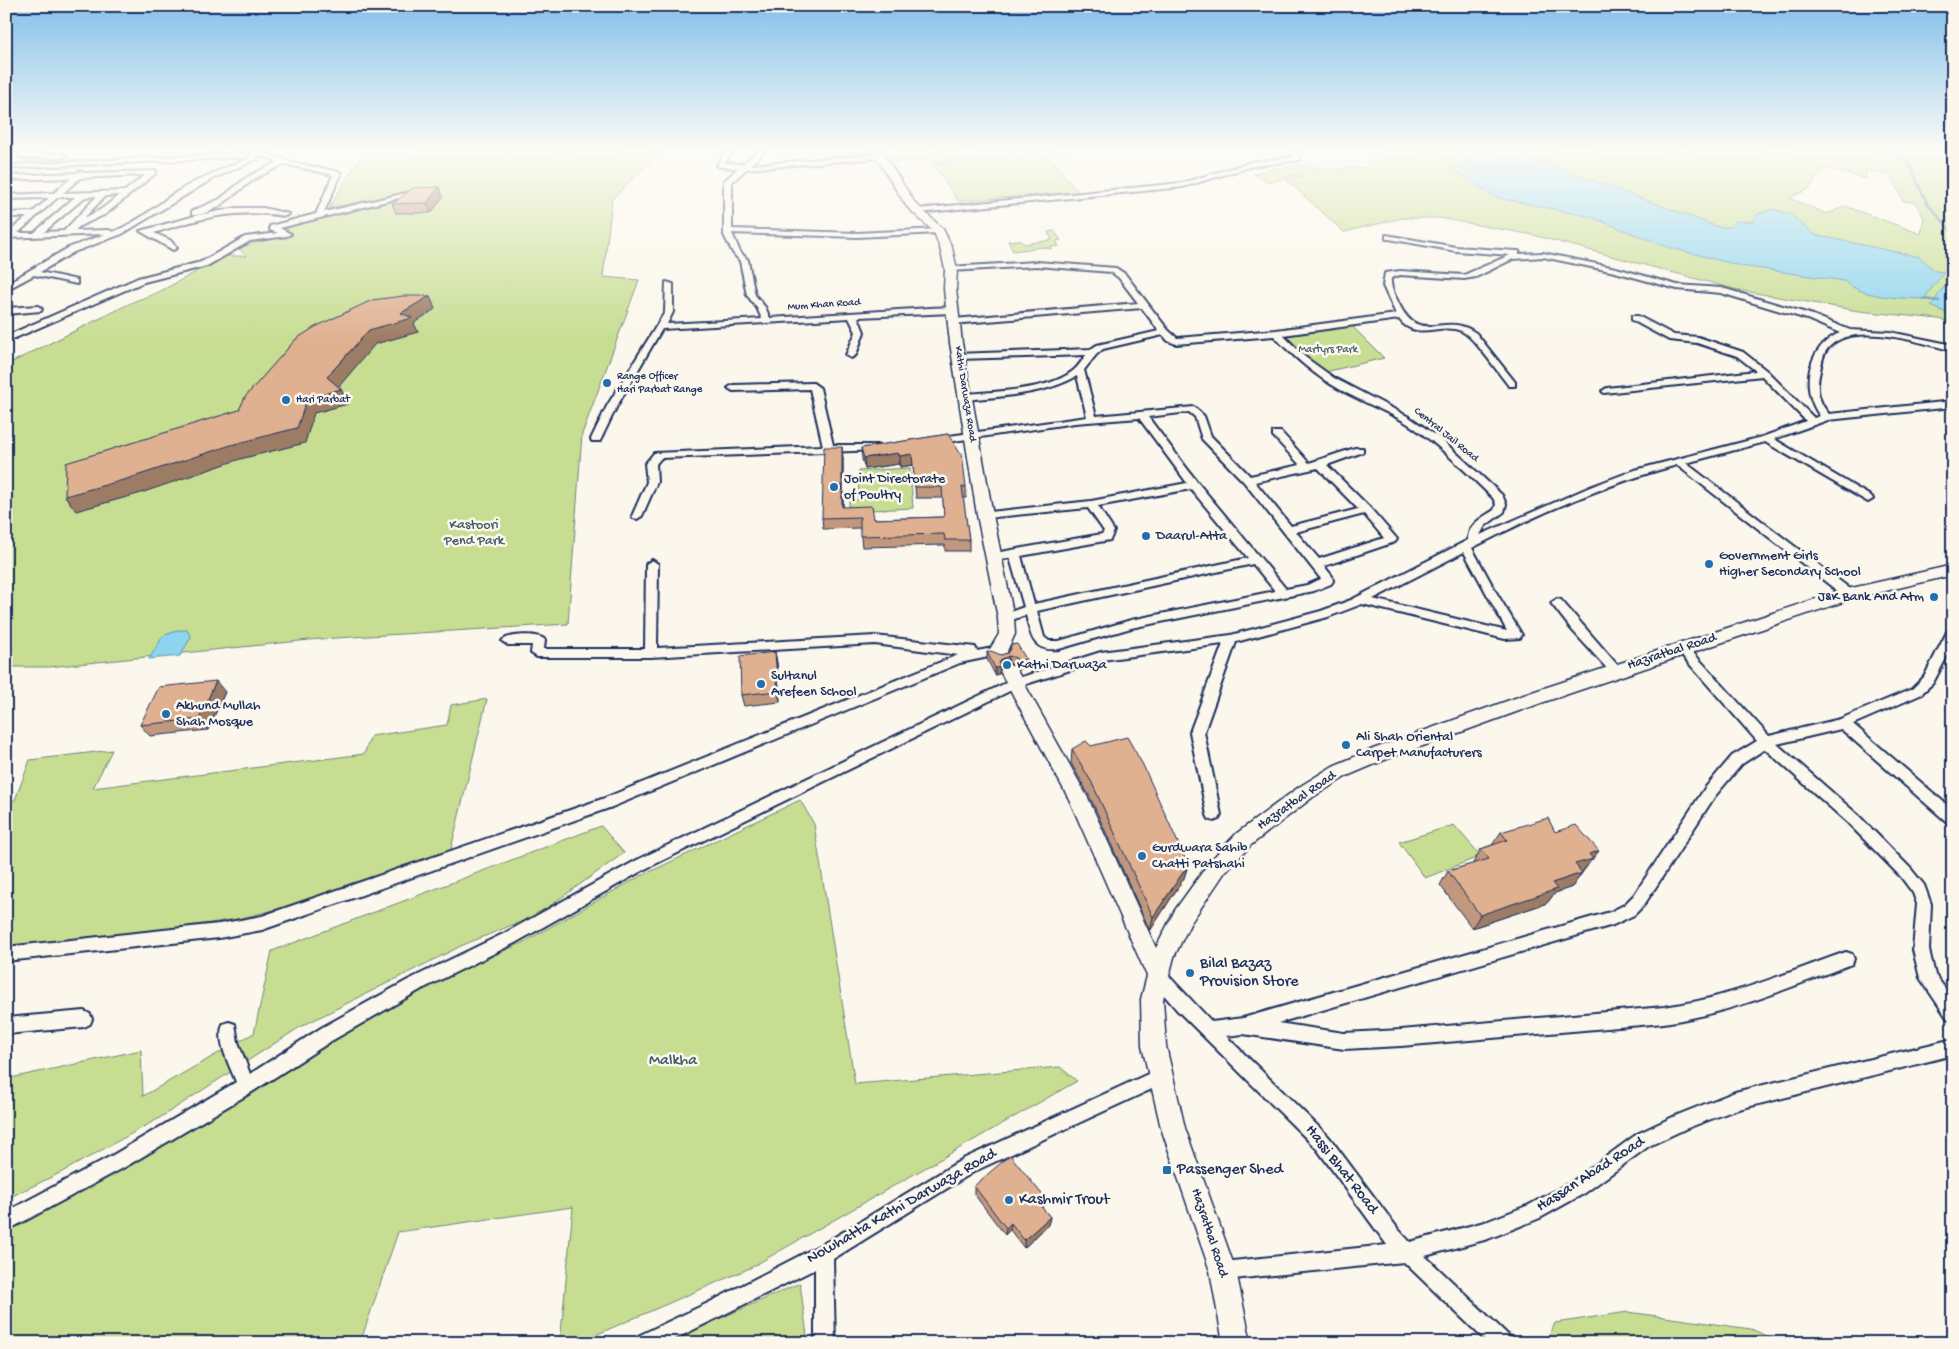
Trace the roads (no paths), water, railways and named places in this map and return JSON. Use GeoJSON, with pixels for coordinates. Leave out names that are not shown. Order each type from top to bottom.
{"type":"FeatureCollection","features":[{"type":"Feature","properties":{"kind":"street"},"geometry":{"type":"LineString","coordinates":[[8,236],[35,214]]}},
{"type":"Feature","properties":{"kind":"street"},"geometry":{"type":"LineString","coordinates":[[9,215],[35,214]]}},
{"type":"Feature","properties":{"kind":"street"},"geometry":{"type":"LineString","coordinates":[[36,235],[60,214]]}},
{"type":"Feature","properties":{"kind":"street"},"geometry":{"type":"LineString","coordinates":[[77,224],[75,221],[82,214]]}},
{"type":"Feature","properties":{"kind":"street"},"geometry":{"type":"LineString","coordinates":[[66,234],[77,224],[99,214]]}},
{"type":"Feature","properties":{"kind":"street"},"geometry":{"type":"LineString","coordinates":[[6,288],[34,274],[71,250],[119,232],[149,214]]}},
{"type":"Feature","properties":{"kind":"street"},"geometry":{"type":"LineString","coordinates":[[183,222],[193,214]]}},
{"type":"Feature","properties":{"kind":"street"},"geometry":{"type":"LineString","coordinates":[[149,232],[183,222],[225,214]]}},
{"type":"Feature","properties":{"kind":"street"},"geometry":{"type":"LineString","coordinates":[[6,339],[141,280],[204,264],[248,239],[287,234],[274,228],[324,214]]}},
{"type":"Feature","properties":{"kind":"street"},"geometry":{"type":"LineString","coordinates":[[727,214],[727,231],[732,245],[742,258],[751,295],[761,307],[767,321]]}},
{"type":"Feature","properties":{"kind":"street","name":"Kathi Darwaza Road"},"geometry":{"type":"LineString","coordinates":[[921,214],[939,231],[946,248],[951,269],[950,289],[958,356],[985,515],[1006,618],[1005,661]]}},
{"type":"Feature","properties":{"kind":"street"},"geometry":{"type":"LineString","coordinates":[[6,226],[22,225]]}},
{"type":"Feature","properties":{"kind":"street"},"geometry":{"type":"LineString","coordinates":[[129,226],[149,232],[167,242],[173,248]]}},
{"type":"Feature","properties":{"kind":"street"},"geometry":{"type":"LineString","coordinates":[[727,231],[856,235],[939,231]]}},
{"type":"Feature","properties":{"kind":"street"},"geometry":{"type":"LineString","coordinates":[[8,236],[119,232]]}},
{"type":"Feature","properties":{"kind":"street"},"geometry":{"type":"LineString","coordinates":[[1389,237],[1456,249],[1535,254],[1616,270],[1677,287],[1722,291],[1810,317],[1849,333]]}},
{"type":"Feature","properties":{"kind":"street"},"geometry":{"type":"LineString","coordinates":[[1512,384],[1473,335],[1465,328],[1455,326],[1418,328],[1408,324],[1402,316],[1386,278],[1388,275],[1400,273],[1464,277],[1473,275],[1511,257],[1535,254]]}},
{"type":"Feature","properties":{"kind":"street"},"geometry":{"type":"LineString","coordinates":[[951,269],[1038,264],[1113,270],[1127,281],[1171,339],[1180,342],[1276,333],[1402,316]]}},
{"type":"Feature","properties":{"kind":"street"},"geometry":{"type":"LineString","coordinates":[[34,274],[74,282]]}},
{"type":"Feature","properties":{"kind":"street"},"geometry":{"type":"LineString","coordinates":[[596,439],[612,406],[669,312],[669,284]]}},
{"type":"Feature","properties":{"kind":"street","name":"Mum Khan Road"},"geometry":{"type":"LineString","coordinates":[[662,326],[853,316],[874,312],[954,316],[1144,305]]}},
{"type":"Feature","properties":{"kind":"street"},"geometry":{"type":"LineString","coordinates":[[6,311],[38,309]]}},
{"type":"Feature","properties":{"kind":"street"},"geometry":{"type":"LineString","coordinates":[[851,355],[860,332],[853,316]]}},
{"type":"Feature","properties":{"kind":"street"},"geometry":{"type":"LineString","coordinates":[[1635,318],[1672,338],[1698,340],[1737,352],[1764,373],[1812,422]]}},
{"type":"Feature","properties":{"kind":"street"},"geometry":{"type":"LineString","coordinates":[[958,356],[1092,352],[1107,345],[1165,332]]}},
{"type":"Feature","properties":{"kind":"street"},"geometry":{"type":"LineString","coordinates":[[1826,417],[1818,408],[1813,398],[1814,377],[1817,362],[1824,346],[1830,341],[1849,333],[1863,332],[1953,348]]}},
{"type":"Feature","properties":{"kind":"street","name":"Central Jail Road"},"geometry":{"type":"LineString","coordinates":[[1276,333],[1313,368],[1340,386],[1403,417],[1422,430],[1454,455],[1498,497],[1502,504],[1499,512],[1478,525],[1473,533],[1470,544]]}},
{"type":"Feature","properties":{"kind":"street"},"geometry":{"type":"LineString","coordinates":[[966,397],[1040,386],[1072,376],[1080,370],[1092,352]]}},
{"type":"Feature","properties":{"kind":"street"},"geometry":{"type":"LineString","coordinates":[[1080,370],[1092,419]]}},
{"type":"Feature","properties":{"kind":"street"},"geometry":{"type":"LineString","coordinates":[[1607,391],[1764,373]]}},
{"type":"Feature","properties":{"kind":"street"},"geometry":{"type":"LineString","coordinates":[[733,388],[813,386],[829,449]]}},
{"type":"Feature","properties":{"kind":"street"},"geometry":{"type":"LineString","coordinates":[[6,954],[219,931],[262,923],[607,803],[958,659],[1005,661],[1101,656],[1232,639],[1324,614],[1362,600],[1470,544],[1594,489],[1640,472],[1766,439],[1826,417],[1953,404]]}},
{"type":"Feature","properties":{"kind":"street"},"geometry":{"type":"LineString","coordinates":[[926,442],[1074,420],[1191,409],[1198,416],[1206,437],[1248,480],[1317,564],[1328,581],[1283,593],[1131,624],[1058,645],[1045,645],[1038,638],[1015,554]]}},
{"type":"Feature","properties":{"kind":"street"},"geometry":{"type":"LineString","coordinates":[[1142,415],[1194,485],[1283,593]]}},
{"type":"Feature","properties":{"kind":"street"},"geometry":{"type":"LineString","coordinates":[[1277,434],[1307,467]]}},
{"type":"Feature","properties":{"kind":"street"},"geometry":{"type":"LineString","coordinates":[[1766,439],[1868,499]]}},
{"type":"Feature","properties":{"kind":"street"},"geometry":{"type":"LineString","coordinates":[[637,516],[652,482],[649,472],[653,459],[658,455],[889,447]]}},
{"type":"Feature","properties":{"kind":"street"},"geometry":{"type":"LineString","coordinates":[[1248,480],[1320,464],[1359,450]]}},
{"type":"Feature","properties":{"kind":"street"},"geometry":{"type":"LineString","coordinates":[[1679,462],[1849,594]]}},
{"type":"Feature","properties":{"kind":"street"},"geometry":{"type":"LineString","coordinates":[[1317,564],[1390,539],[1366,510],[1320,464]]}},
{"type":"Feature","properties":{"kind":"street"},"geometry":{"type":"LineString","coordinates":[[985,515],[1091,504],[1194,485]]}},
{"type":"Feature","properties":{"kind":"street"},"geometry":{"type":"LineString","coordinates":[[995,557],[1106,537],[1109,531],[1091,504]]}},
{"type":"Feature","properties":{"kind":"street"},"geometry":{"type":"LineString","coordinates":[[1289,530],[1366,510]]}},
{"type":"Feature","properties":{"kind":"street"},"geometry":{"type":"LineString","coordinates":[[1362,600],[1518,638],[1490,592],[1470,544]]}},
{"type":"Feature","properties":{"kind":"street"},"geometry":{"type":"LineString","coordinates":[[1006,618],[1029,609],[1256,560]]}},
{"type":"Feature","properties":{"kind":"street"},"geometry":{"type":"LineString","coordinates":[[651,653],[652,564]]}},
{"type":"Feature","properties":{"kind":"street","name":"Hazratbal Road"},"geometry":{"type":"LineString","coordinates":[[1237,1343],[1223,1271],[1173,1128],[1154,1046],[1152,999],[1163,957],[1182,917],[1218,866],[1244,838],[1306,792],[1340,771],[1380,754],[1616,671],[1849,594],[1953,570]]}},
{"type":"Feature","properties":{"kind":"street"},"geometry":{"type":"LineString","coordinates":[[1557,603],[1616,671]]}},
{"type":"Feature","properties":{"kind":"street"},"geometry":{"type":"LineString","coordinates":[[1210,1030],[1244,1026],[1613,918],[1629,910],[1639,900],[1657,875],[1710,792],[1729,767],[1737,760],[1766,742],[1843,723],[1916,692],[1929,680],[1953,632]]}},
{"type":"Feature","properties":{"kind":"street"},"geometry":{"type":"LineString","coordinates":[[1214,815],[1197,732],[1232,639]]}},
{"type":"Feature","properties":{"kind":"street"},"geometry":{"type":"LineString","coordinates":[[508,641],[539,640],[537,653],[651,653],[874,640],[900,642],[1005,661]]}},
{"type":"Feature","properties":{"kind":"street"},"geometry":{"type":"LineString","coordinates":[[1683,649],[1766,742],[1853,819],[1906,873],[1919,890],[1924,904],[1921,950],[1928,978],[1953,1013]]}},
{"type":"Feature","properties":{"kind":"street"},"geometry":{"type":"LineString","coordinates":[[1005,661],[1078,798],[1158,976]]}},
{"type":"Feature","properties":{"kind":"street"},"geometry":{"type":"LineString","coordinates":[[6,1222],[119,1161],[246,1086],[327,1034],[396,995],[526,929],[1005,661]]}},
{"type":"Feature","properties":{"kind":"street"},"geometry":{"type":"LineString","coordinates":[[1843,723],[1953,819]]}},
{"type":"Feature","properties":{"kind":"street"},"geometry":{"type":"LineString","coordinates":[[1244,1026],[1344,1041],[1401,1038],[1695,1011],[1846,959]]}},
{"type":"Feature","properties":{"kind":"street","name":"Hassi Bhat Road"},"geometry":{"type":"LineString","coordinates":[[1158,976],[1183,1005],[1323,1143],[1390,1236],[1502,1343]]}},
{"type":"Feature","properties":{"kind":"street"},"geometry":{"type":"LineString","coordinates":[[6,1026],[84,1019]]}},
{"type":"Feature","properties":{"kind":"street"},"geometry":{"type":"LineString","coordinates":[[229,1030],[230,1042],[246,1086]]}},
{"type":"Feature","properties":{"kind":"street","name":"Hassan Abad Road"},"geometry":{"type":"LineString","coordinates":[[1223,1271],[1406,1252],[1488,1230],[1534,1212],[1579,1186],[1643,1140],[1681,1122],[1735,1101],[1889,1061],[1953,1047]]}},
{"type":"Feature","properties":{"kind":"street","name":"Nowhatta Kathi Darwaza Road"},"geometry":{"type":"LineString","coordinates":[[645,1343],[717,1309],[824,1254],[969,1165],[1161,1076]]}},
{"type":"Feature","properties":{"kind":"street"},"geometry":{"type":"LineString","coordinates":[[824,1254],[825,1343]]}},
{"type":"Feature","properties":{"kind":"water"},"geometry":{"type":"Polygon","coordinates":[[[1576,214],[1683,214],[1718,227],[1731,227],[1735,221],[1753,222],[1758,214],[1790,214],[1815,235],[1920,257],[1935,271],[1944,272],[1924,299],[1882,296],[1861,291],[1844,281],[1741,266],[1667,247],[1591,217],[1576,214]]]}},
{"type":"Feature","properties":{"kind":"water"},"geometry":{"type":"Polygon","coordinates":[[[1953,273],[1953,316],[1931,306],[1953,273]]]}},
{"type":"Feature","properties":{"kind":"water"},"geometry":{"type":"Polygon","coordinates":[[[179,630],[187,630],[191,637],[180,656],[149,659],[163,636],[179,630]]]}},
{"type":"Feature","properties":{"kind":"waterway"},"geometry":{"type":"LineString","coordinates":[[1936,214],[1953,233]]}},
{"type":"Feature","properties":{"kind":"waterway"},"geometry":{"type":"LineString","coordinates":[[1924,299],[1939,301]]}},
{"type":"Feature","properties":{"kind":"place","name":"Range Officer Hari Parbat Range"},"geometry":{"type":"Point","coordinates":[607,383]}},
{"type":"Feature","properties":{"kind":"place","name":"Hari Parbat"},"geometry":{"type":"Point","coordinates":[286,400]}},
{"type":"Feature","properties":{"kind":"place","name":"Joint Directorate of Poultry"},"geometry":{"type":"Point","coordinates":[834,487]}},
{"type":"Feature","properties":{"kind":"place","name":"Daarul-Atta"},"geometry":{"type":"Point","coordinates":[1146,536]}},
{"type":"Feature","properties":{"kind":"place","name":"Government Girls Higher Secondary School"},"geometry":{"type":"Point","coordinates":[1709,564]}},
{"type":"Feature","properties":{"kind":"place","name":"J&K Bank And Atm"},"geometry":{"type":"Point","coordinates":[1934,597]}},
{"type":"Feature","properties":{"kind":"place","name":"Kathi Darwaza"},"geometry":{"type":"Point","coordinates":[1007,665]}},
{"type":"Feature","properties":{"kind":"place","name":"Sultanul Arefeen School"},"geometry":{"type":"Point","coordinates":[761,684]}},
{"type":"Feature","properties":{"kind":"place","name":"Akhund Mullah Shah Mosque"},"geometry":{"type":"Point","coordinates":[166,714]}},
{"type":"Feature","properties":{"kind":"place","name":"Ali Shah Oriental Carpet Manufacturers"},"geometry":{"type":"Point","coordinates":[1346,745]}},
{"type":"Feature","properties":{"kind":"place","name":"Gurdwara Sahib Chatti Patshahi"},"geometry":{"type":"Point","coordinates":[1142,856]}},
{"type":"Feature","properties":{"kind":"place","name":"Bilal Bazaz Provision Store"},"geometry":{"type":"Point","coordinates":[1190,973]}},
{"type":"Feature","properties":{"kind":"place","name":"Passenger Shed"},"geometry":{"type":"Point","coordinates":[1167,1170]}},
{"type":"Feature","properties":{"kind":"place","name":"Kashmir Trout"},"geometry":{"type":"Point","coordinates":[1009,1200]}},
{"type":"Feature","properties":{"kind":"park label","name":"Martyrs Park"},"geometry":{"type":"Point","coordinates":[1328,350]}},
{"type":"Feature","properties":{"kind":"park label","name":"Kastoori Pend Park"},"geometry":{"type":"Point","coordinates":[474,534]}},
{"type":"Feature","properties":{"kind":"park label","name":"Malkha"},"geometry":{"type":"Point","coordinates":[673,1061]}}]}
